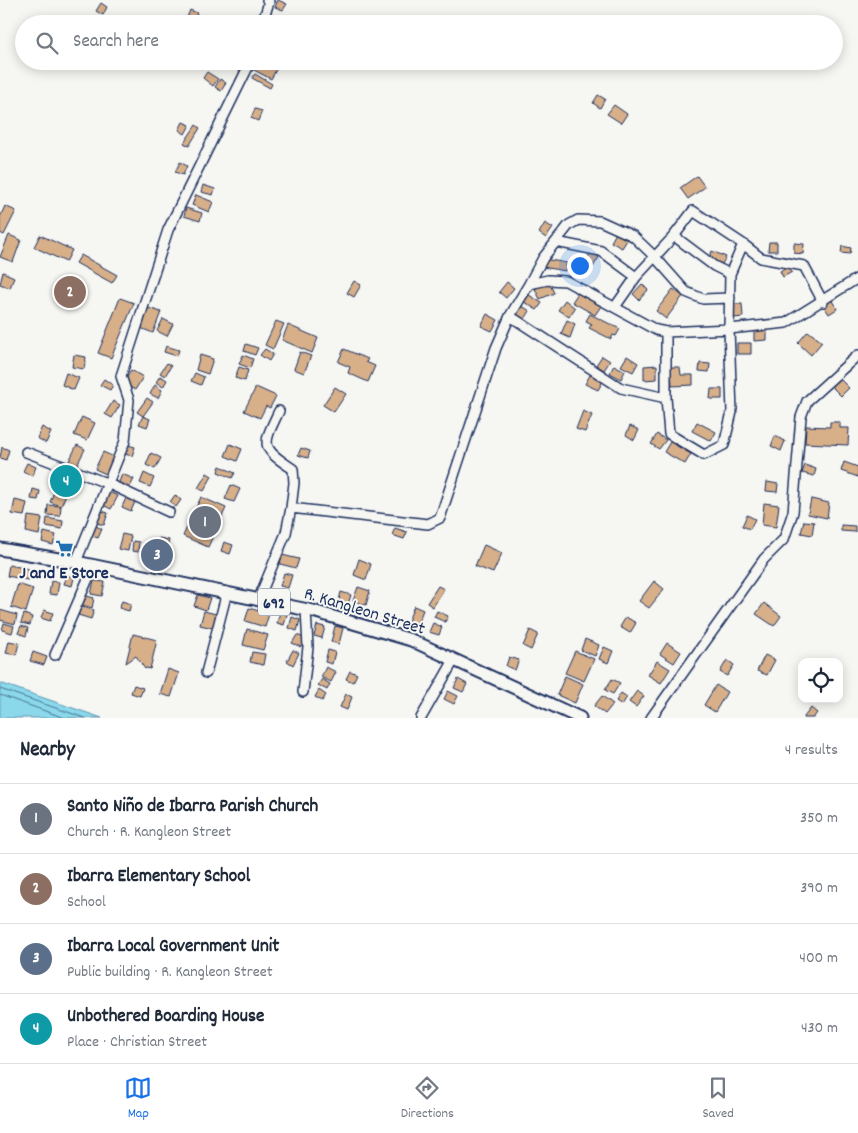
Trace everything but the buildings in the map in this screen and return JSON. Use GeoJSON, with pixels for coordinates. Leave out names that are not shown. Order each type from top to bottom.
{"type":"FeatureCollection","features":[{"type":"Feature","properties":{"kind":"main road","name":"R. Kangleon Street"},"geometry":{"type":"LineString","coordinates":[[0,549],[94,565],[306,609],[411,640],[580,718]]}},
{"type":"Feature","properties":{"kind":"street"},"geometry":{"type":"LineString","coordinates":[[265,15],[269,2],[267,0]]}},
{"type":"Feature","properties":{"kind":"street"},"geometry":{"type":"LineString","coordinates":[[76,562],[125,441],[129,400],[121,376],[168,230],[248,70]]}},
{"type":"Feature","properties":{"kind":"street"},"geometry":{"type":"LineString","coordinates":[[615,307],[636,277],[694,211],[761,258],[804,266],[823,302]]}},
{"type":"Feature","properties":{"kind":"street"},"geometry":{"type":"LineString","coordinates":[[291,508],[428,524],[440,518],[496,348],[510,316],[543,258],[569,225],[578,220],[600,221],[633,236],[655,257],[686,292],[703,299],[730,298]]}},
{"type":"Feature","properties":{"kind":"street"},"geometry":{"type":"LineString","coordinates":[[674,236],[714,266],[730,274]]}},
{"type":"Feature","properties":{"kind":"street"},"geometry":{"type":"LineString","coordinates":[[556,242],[601,251],[636,277]]}},
{"type":"Feature","properties":{"kind":"street"},"geometry":{"type":"LineString","coordinates":[[666,332],[666,398],[669,434],[704,454],[724,445],[732,412],[729,329],[730,274],[743,244]]}},
{"type":"Feature","properties":{"kind":"street"},"geometry":{"type":"LineString","coordinates":[[529,284],[548,280],[566,281],[656,330],[666,332],[729,329],[786,323],[823,302],[858,278]]}},
{"type":"Feature","properties":{"kind":"street"},"geometry":{"type":"LineString","coordinates":[[510,316],[621,388],[666,398]]}},
{"type":"Feature","properties":{"kind":"street"},"geometry":{"type":"LineString","coordinates":[[651,718],[764,559],[784,539],[793,512],[801,417],[807,401],[858,355]]}},
{"type":"Feature","properties":{"kind":"street"},"geometry":{"type":"LineString","coordinates":[[259,598],[286,533],[294,483],[293,469],[273,456],[266,445],[267,438],[279,411]]}},
{"type":"Feature","properties":{"kind":"street"},"geometry":{"type":"LineString","coordinates":[[26,452],[109,484],[169,512]]}},
{"type":"Feature","properties":{"kind":"street"},"geometry":{"type":"LineString","coordinates":[[56,655],[94,565]]}},
{"type":"Feature","properties":{"kind":"street"},"geometry":{"type":"LineString","coordinates":[[206,673],[226,592]]}},
{"type":"Feature","properties":{"kind":"street"},"geometry":{"type":"LineString","coordinates":[[302,692],[308,647],[306,609]]}},
{"type":"Feature","properties":{"kind":"street"},"geometry":{"type":"LineString","coordinates":[[421,718],[454,660]]}},
{"type":"Feature","properties":{"kind":"water"},"geometry":{"type":"Polygon","coordinates":[[[0,683],[102,718],[0,718],[0,683]]]}},
{"type":"Feature","properties":{"kind":"place","name":"Ibarra Elementary School"},"geometry":{"type":"Point","coordinates":[70,292]}},
{"type":"Feature","properties":{"kind":"place","name":"Unbothered Boarding House"},"geometry":{"type":"Point","coordinates":[66,481]}},
{"type":"Feature","properties":{"kind":"place","name":"Santo Niño de Ibarra Parish Church"},"geometry":{"type":"Point","coordinates":[205,522]}},
{"type":"Feature","properties":{"kind":"place","name":"J and E Store"},"geometry":{"type":"Point","coordinates":[64,549]}},
{"type":"Feature","properties":{"kind":"place","name":"Ibarra Local Government Unit"},"geometry":{"type":"Point","coordinates":[157,555]}}]}
